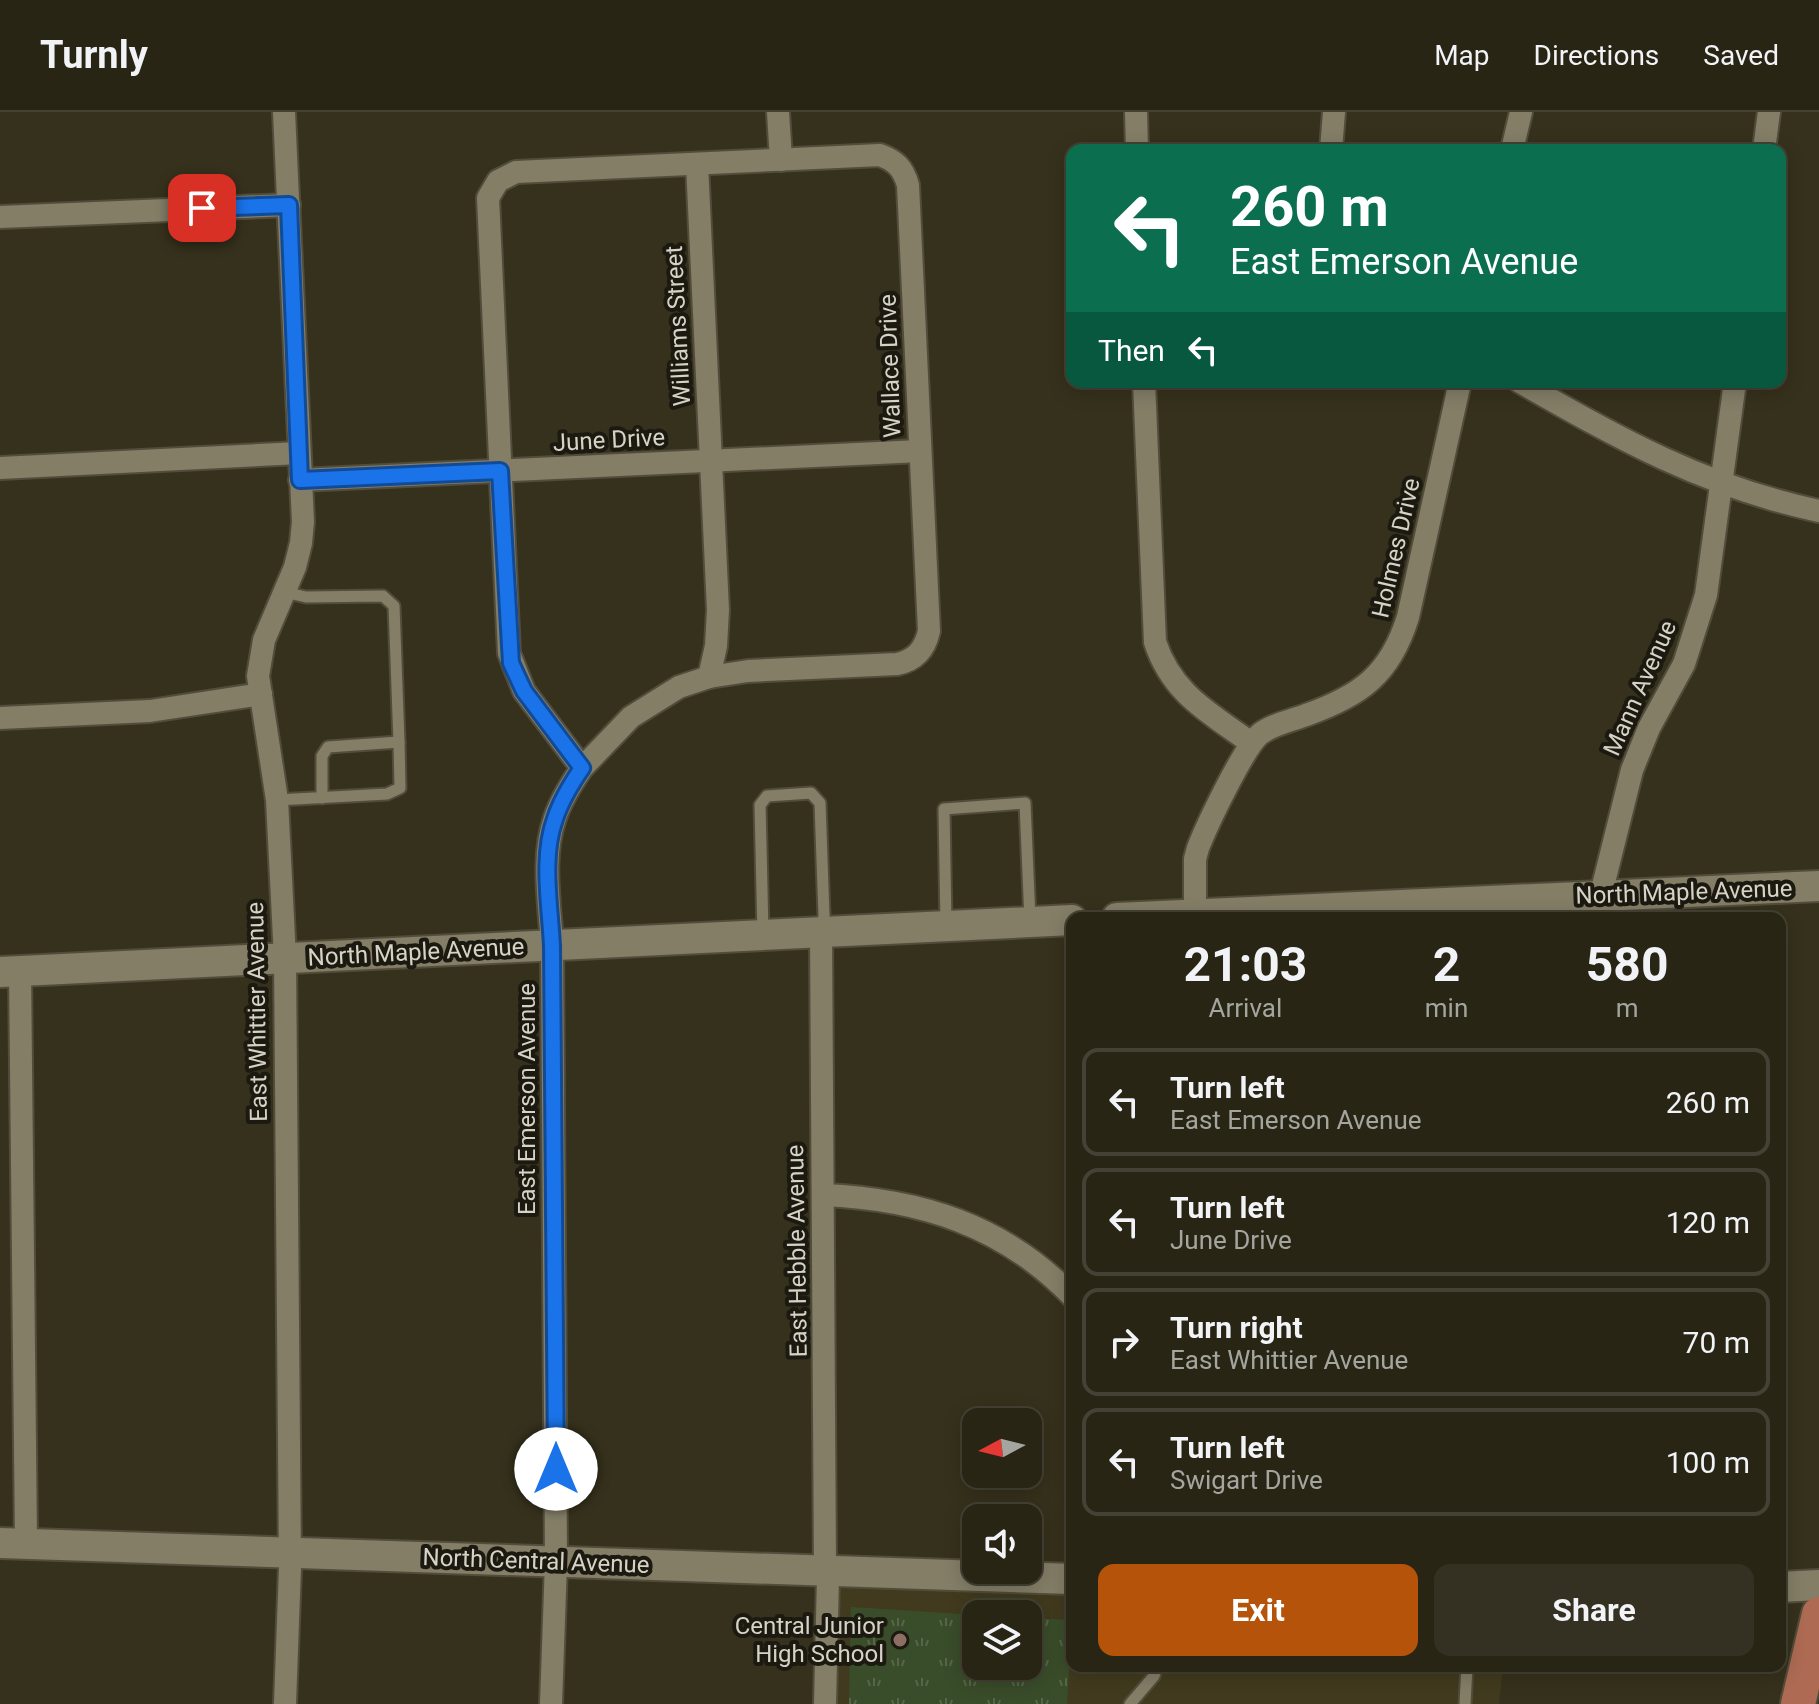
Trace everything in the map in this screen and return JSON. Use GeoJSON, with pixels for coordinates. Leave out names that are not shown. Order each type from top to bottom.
{"type":"FeatureCollection","features":[{"type":"Feature","properties":{"kind":"main road","name":"North Maple Avenue"},"geometry":{"type":"LineString","coordinates":[[1374,912],[1597,907],[1819,886]]}},
{"type":"Feature","properties":{"kind":"main road","name":"North Maple Avenue"},"geometry":{"type":"LineString","coordinates":[[10,972],[1066,920]]}},
{"type":"Feature","properties":{"kind":"main road","name":"North Central Avenue"},"geometry":{"type":"LineString","coordinates":[[13,1543],[1066,1579]]}},
{"type":"Feature","properties":{"kind":"main road"},"geometry":{"type":"LineString","coordinates":[[1786,1587],[1819,1585]]}},
{"type":"Feature","properties":{"kind":"main road"},"geometry":{"type":"LineString","coordinates":[[1798,1704],[1819,1614]]}},
{"type":"Feature","properties":{"kind":"street"},"geometry":{"type":"LineString","coordinates":[[0,468],[299,453],[284,112]]}},
{"type":"Feature","properties":{"kind":"street"},"geometry":{"type":"LineString","coordinates":[[778,112],[781,160]]}},
{"type":"Feature","properties":{"kind":"street"},"geometry":{"type":"LineString","coordinates":[[1136,112],[1137,144]]}},
{"type":"Feature","properties":{"kind":"street"},"geometry":{"type":"LineString","coordinates":[[1331,144],[1334,112]]}},
{"type":"Feature","properties":{"kind":"street"},"geometry":{"type":"LineString","coordinates":[[1513,144],[1521,112]]}},
{"type":"Feature","properties":{"kind":"street"},"geometry":{"type":"LineString","coordinates":[[1765,144],[1769,112]]}},
{"type":"Feature","properties":{"kind":"street","name":"Wallace Drive"},"geometry":{"type":"LineString","coordinates":[[500,471],[488,198],[506,175],[516,172],[880,155],[896,163],[905,174],[909,204],[929,631],[926,643],[918,655],[897,664],[748,671],[709,677],[679,687],[631,717],[582,768]]}},
{"type":"Feature","properties":{"kind":"street","name":"Williams Street"},"geometry":{"type":"LineString","coordinates":[[697,164],[718,610],[716,646],[709,677]]}},
{"type":"Feature","properties":{"kind":"street"},"geometry":{"type":"LineString","coordinates":[[0,217],[289,205]]}},
{"type":"Feature","properties":{"kind":"street"},"geometry":{"type":"LineString","coordinates":[[1144,388],[1155,642],[1165,668],[1182,691],[1251,743],[1198,848],[1195,859],[1195,912]]}},
{"type":"Feature","properties":{"kind":"street","name":"Holmes Drive"},"geometry":{"type":"LineString","coordinates":[[1251,743],[1271,728],[1353,696],[1377,676],[1394,651],[1408,617],[1459,388]]}},
{"type":"Feature","properties":{"kind":"street"},"geometry":{"type":"LineString","coordinates":[[1531,388],[1628,443],[1722,484],[1819,511]]}},
{"type":"Feature","properties":{"kind":"street","name":"Mann Avenue"},"geometry":{"type":"LineString","coordinates":[[1597,907],[1632,770],[1649,728],[1684,664],[1702,609],[1712,567],[1734,388]]}},
{"type":"Feature","properties":{"kind":"street","name":"June Drive"},"geometry":{"type":"LineString","coordinates":[[300,480],[920,451]]}},
{"type":"Feature","properties":{"kind":"street","name":"East Whittier Avenue"},"geometry":{"type":"LineString","coordinates":[[285,1704],[289,1553],[285,958],[277,800],[258,676],[260,655],[270,622],[301,543],[299,453]]}},
{"type":"Feature","properties":{"kind":"street"},"geometry":{"type":"LineString","coordinates":[[500,471],[511,663],[524,691],[582,768]]}},
{"type":"Feature","properties":{"kind":"street"},"geometry":{"type":"LineString","coordinates":[[0,718],[150,711],[261,694]]}},
{"type":"Feature","properties":{"kind":"street","name":"East Emerson Avenue"},"geometry":{"type":"LineString","coordinates":[[551,1704],[556,1562],[552,946],[548,869],[554,821],[566,793],[582,768]]}},
{"type":"Feature","properties":{"kind":"street","name":"East Hebble Avenue"},"geometry":{"type":"LineString","coordinates":[[821,932],[825,1571],[828,1577],[825,1704]]}},
{"type":"Feature","properties":{"kind":"street"},"geometry":{"type":"LineString","coordinates":[[10,972],[13,1543]]}},
{"type":"Feature","properties":{"kind":"street"},"geometry":{"type":"LineString","coordinates":[[823,1195],[901,1203],[972,1225],[1033,1261],[1066,1291]]}},
{"type":"Feature","properties":{"kind":"lane"},"geometry":{"type":"LineString","coordinates":[[277,800],[387,794],[400,788],[394,606],[383,596],[306,597],[284,592]]}},
{"type":"Feature","properties":{"kind":"lane"},"geometry":{"type":"LineString","coordinates":[[322,798],[322,756],[328,747],[399,742]]}},
{"type":"Feature","properties":{"kind":"lane"},"geometry":{"type":"LineString","coordinates":[[763,935],[760,805],[767,796],[811,793],[820,803],[824,916],[821,932]]}},
{"type":"Feature","properties":{"kind":"lane"},"geometry":{"type":"LineString","coordinates":[[946,926],[944,809],[1025,803],[1030,922]]}},
{"type":"Feature","properties":{"kind":"lane"},"geometry":{"type":"LineString","coordinates":[[1130,1704],[1155,1672]]}},
{"type":"Feature","properties":{"kind":"lane"},"geometry":{"type":"LineString","coordinates":[[1465,1704],[1467,1672]]}},
{"type":"Feature","properties":{"kind":"shaded area","name":"Central Junior High School"},"geometry":{"type":"Polygon","coordinates":[[[825,1571],[962,1575],[962,1584],[1042,1584],[1042,1578],[1066,1579],[1066,1672],[1502,1672],[1499,1704],[824,1704],[825,1571]]]}},
{"type":"Feature","properties":{"kind":"green space"},"geometry":{"type":"Polygon","coordinates":[[[851,1607],[962,1614],[962,1680],[1042,1680],[1042,1619],[1066,1620],[1067,1704],[849,1704],[851,1607]]]}},
{"type":"Feature","properties":{"kind":"place","name":"Central Junior High School"},"geometry":{"type":"Point","coordinates":[900,1640]}},
{"type":"Feature","properties":{"kind":"route"},"geometry":{"type":"LineString","coordinates":[[202,208],[289,205],[300,480],[500,471],[511,663],[524,691],[582,768],[566,793],[554,821],[548,869],[552,946],[556,1469]]}}]}
